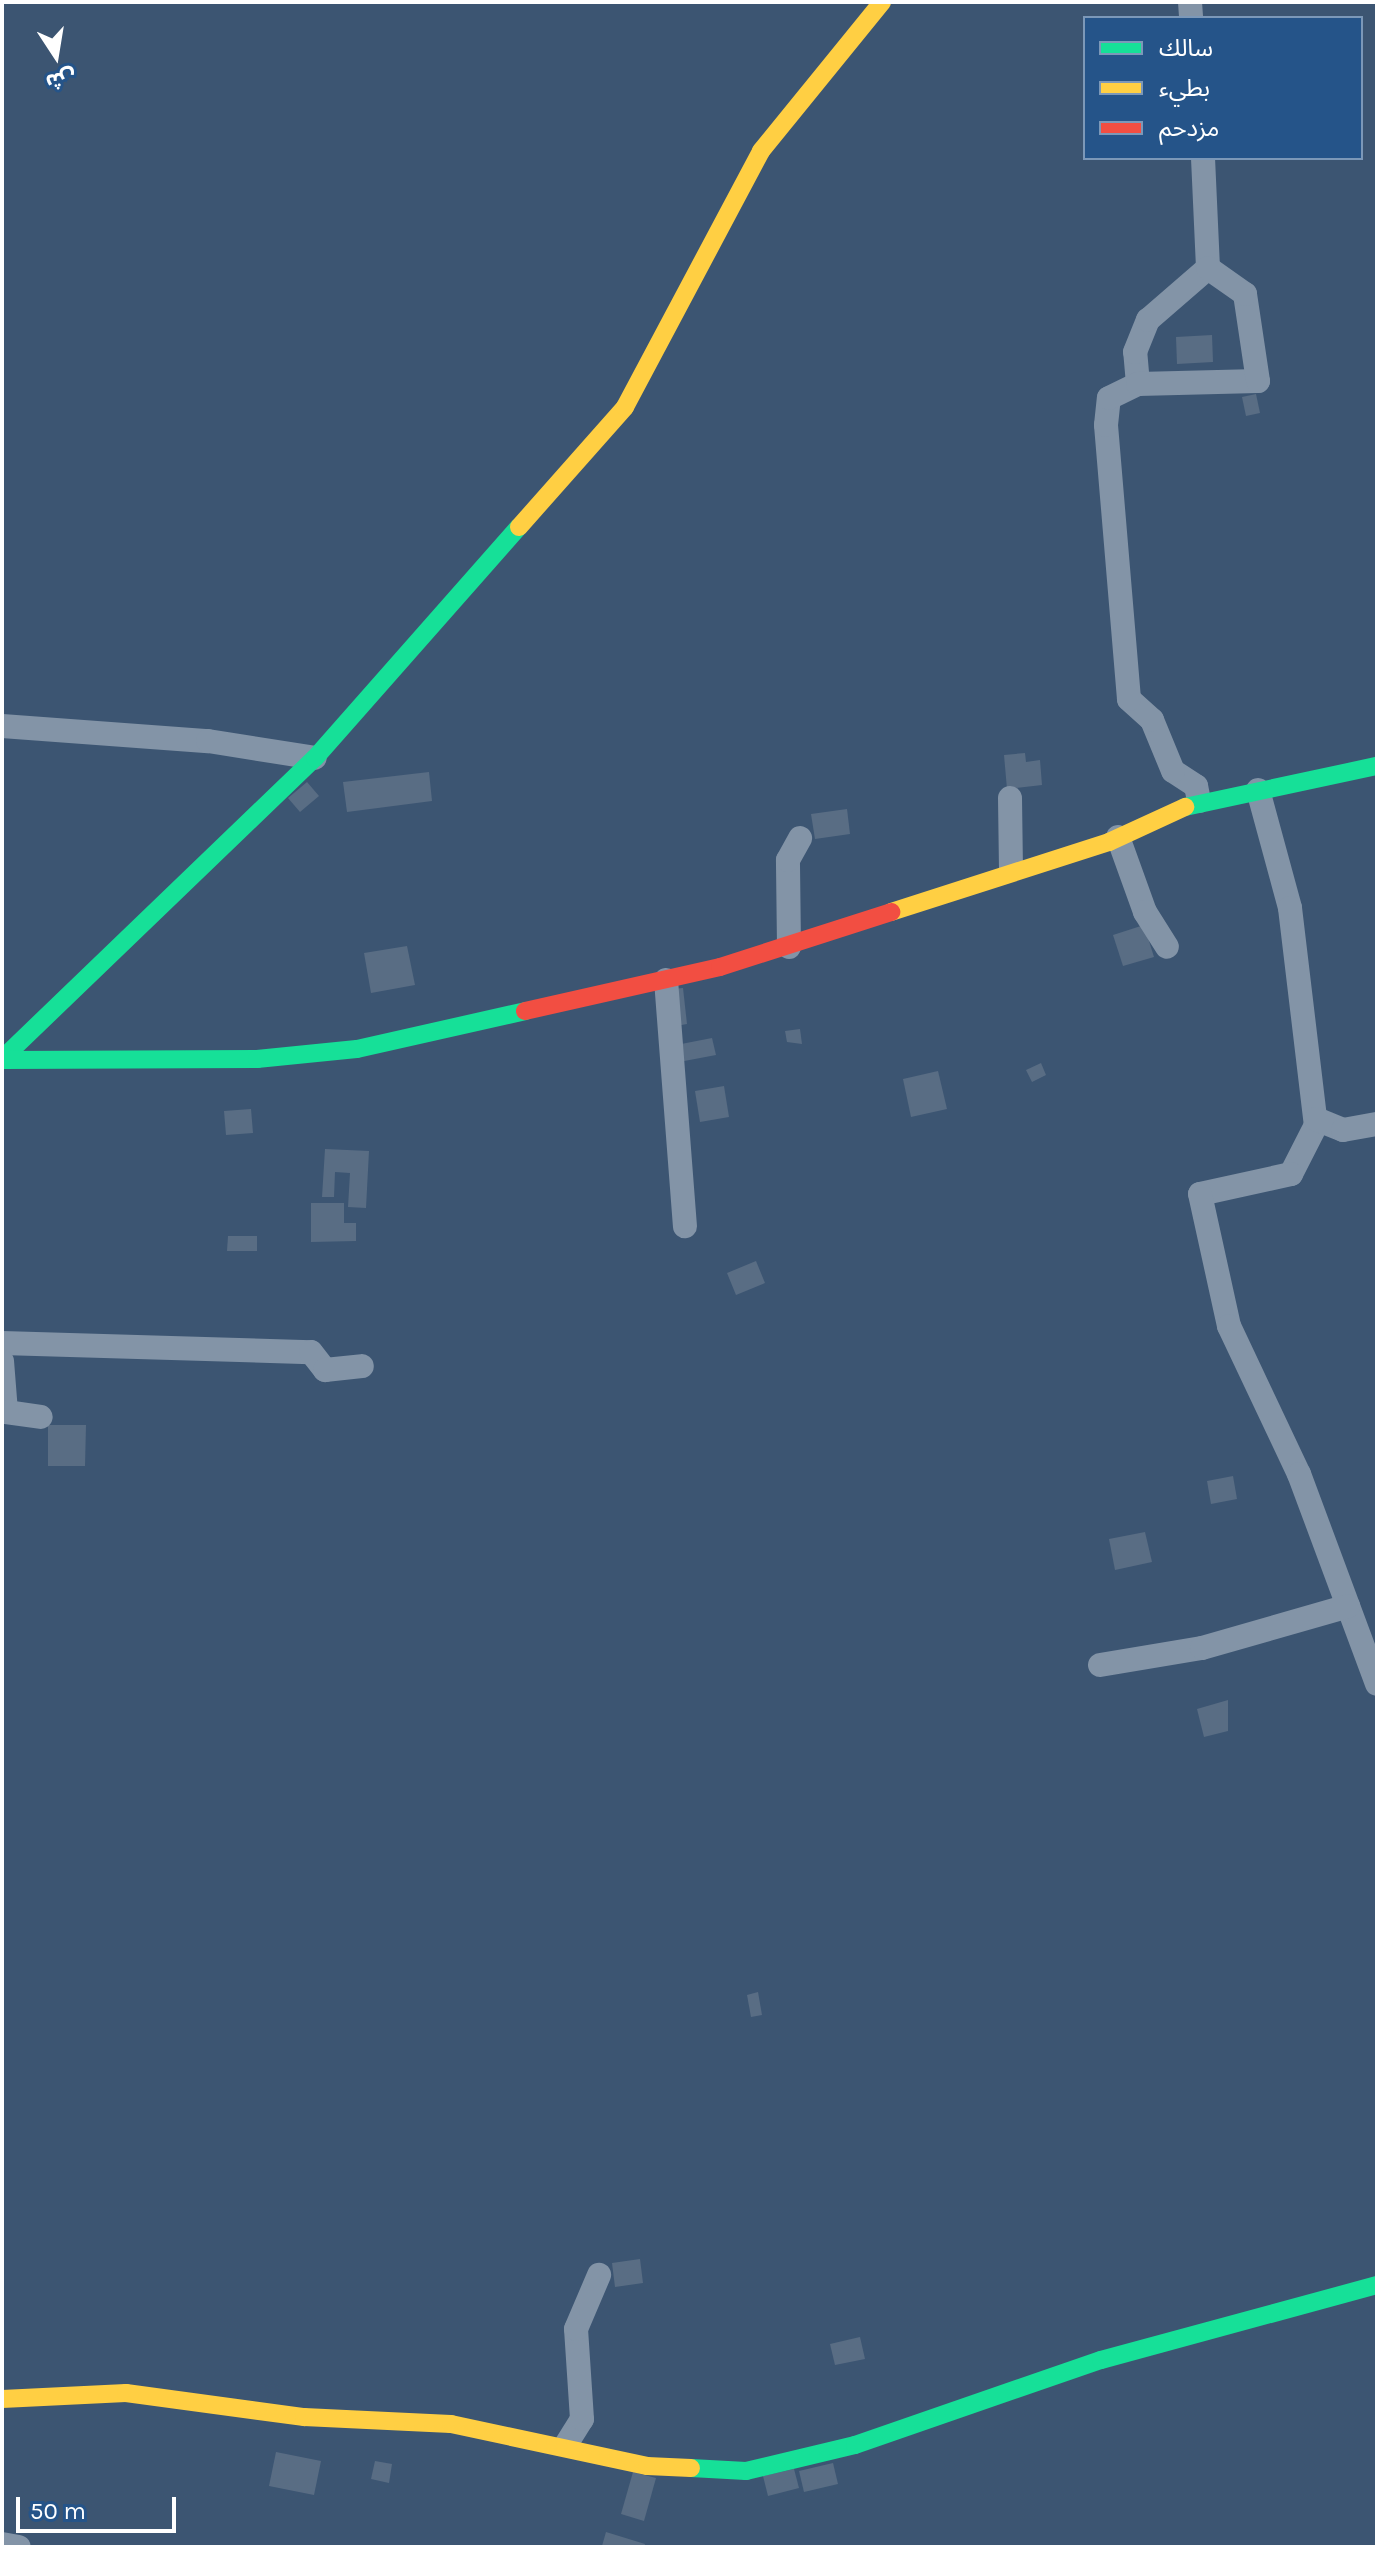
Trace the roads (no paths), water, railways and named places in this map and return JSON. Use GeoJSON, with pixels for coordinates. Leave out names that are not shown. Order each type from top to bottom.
{"type":"FeatureCollection","features":[{"type":"Feature","properties":{"kind":"street"},"geometry":{"type":"LineString","coordinates":[[2,1059],[315,758],[625,407],[761,151],[882,2]]}},
{"type":"Feature","properties":{"kind":"street"},"geometry":{"type":"LineString","coordinates":[[1203,160],[1208,268]]}},
{"type":"Feature","properties":{"kind":"street"},"geometry":{"type":"LineString","coordinates":[[1199,801],[1196,786],[1173,771],[1152,720],[1129,699],[1106,425],[1109,398],[1138,384],[1258,381],[1245,294],[1208,268]]}},
{"type":"Feature","properties":{"kind":"street"},"geometry":{"type":"LineString","coordinates":[[1138,384],[1135,352],[1148,320],[1208,268]]}},
{"type":"Feature","properties":{"kind":"street"},"geometry":{"type":"LineString","coordinates":[[2,726],[208,741],[315,758]]}},
{"type":"Feature","properties":{"kind":"street"},"geometry":{"type":"LineString","coordinates":[[2,1059],[257,1059],[357,1049],[666,980],[789,947],[1011,868],[1118,837],[1199,801],[1377,766]]}},
{"type":"Feature","properties":{"kind":"street"},"geometry":{"type":"LineString","coordinates":[[1258,790],[1290,908],[1316,1119],[1291,1174],[1200,1194],[1229,1326],[1299,1474],[1377,1684]]}},
{"type":"Feature","properties":{"kind":"street"},"geometry":{"type":"LineString","coordinates":[[1010,798],[1011,868]]}},
{"type":"Feature","properties":{"kind":"street"},"geometry":{"type":"LineString","coordinates":[[1118,837],[1145,912],[1167,947]]}},
{"type":"Feature","properties":{"kind":"street"},"geometry":{"type":"LineString","coordinates":[[789,947],[788,860],[800,838]]}},
{"type":"Feature","properties":{"kind":"street"},"geometry":{"type":"LineString","coordinates":[[666,980],[685,1226]]}},
{"type":"Feature","properties":{"kind":"street"},"geometry":{"type":"LineString","coordinates":[[1316,1119],[1343,1130],[1377,1124]]}},
{"type":"Feature","properties":{"kind":"street"},"geometry":{"type":"LineString","coordinates":[[2,1343],[311,1352],[325,1370],[362,1366]]}},
{"type":"Feature","properties":{"kind":"street"},"geometry":{"type":"LineString","coordinates":[[2,1361],[6,1412],[41,1417]]}},
{"type":"Feature","properties":{"kind":"street"},"geometry":{"type":"LineString","coordinates":[[1100,1665],[1202,1648],[1348,1606]]}},
{"type":"Feature","properties":{"kind":"street"},"geometry":{"type":"LineString","coordinates":[[567,2443],[582,2419],[576,2329],[599,2275]]}},
{"type":"Feature","properties":{"kind":"street"},"geometry":{"type":"LineString","coordinates":[[2,2399],[126,2393],[304,2417],[451,2424],[567,2443],[647,2466],[746,2471],[855,2445],[1101,2360],[1377,2285]]}},
{"type":"Feature","properties":{"kind":"street"},"geometry":{"type":"LineString","coordinates":[[2,2544],[19,2547]]}}]}
